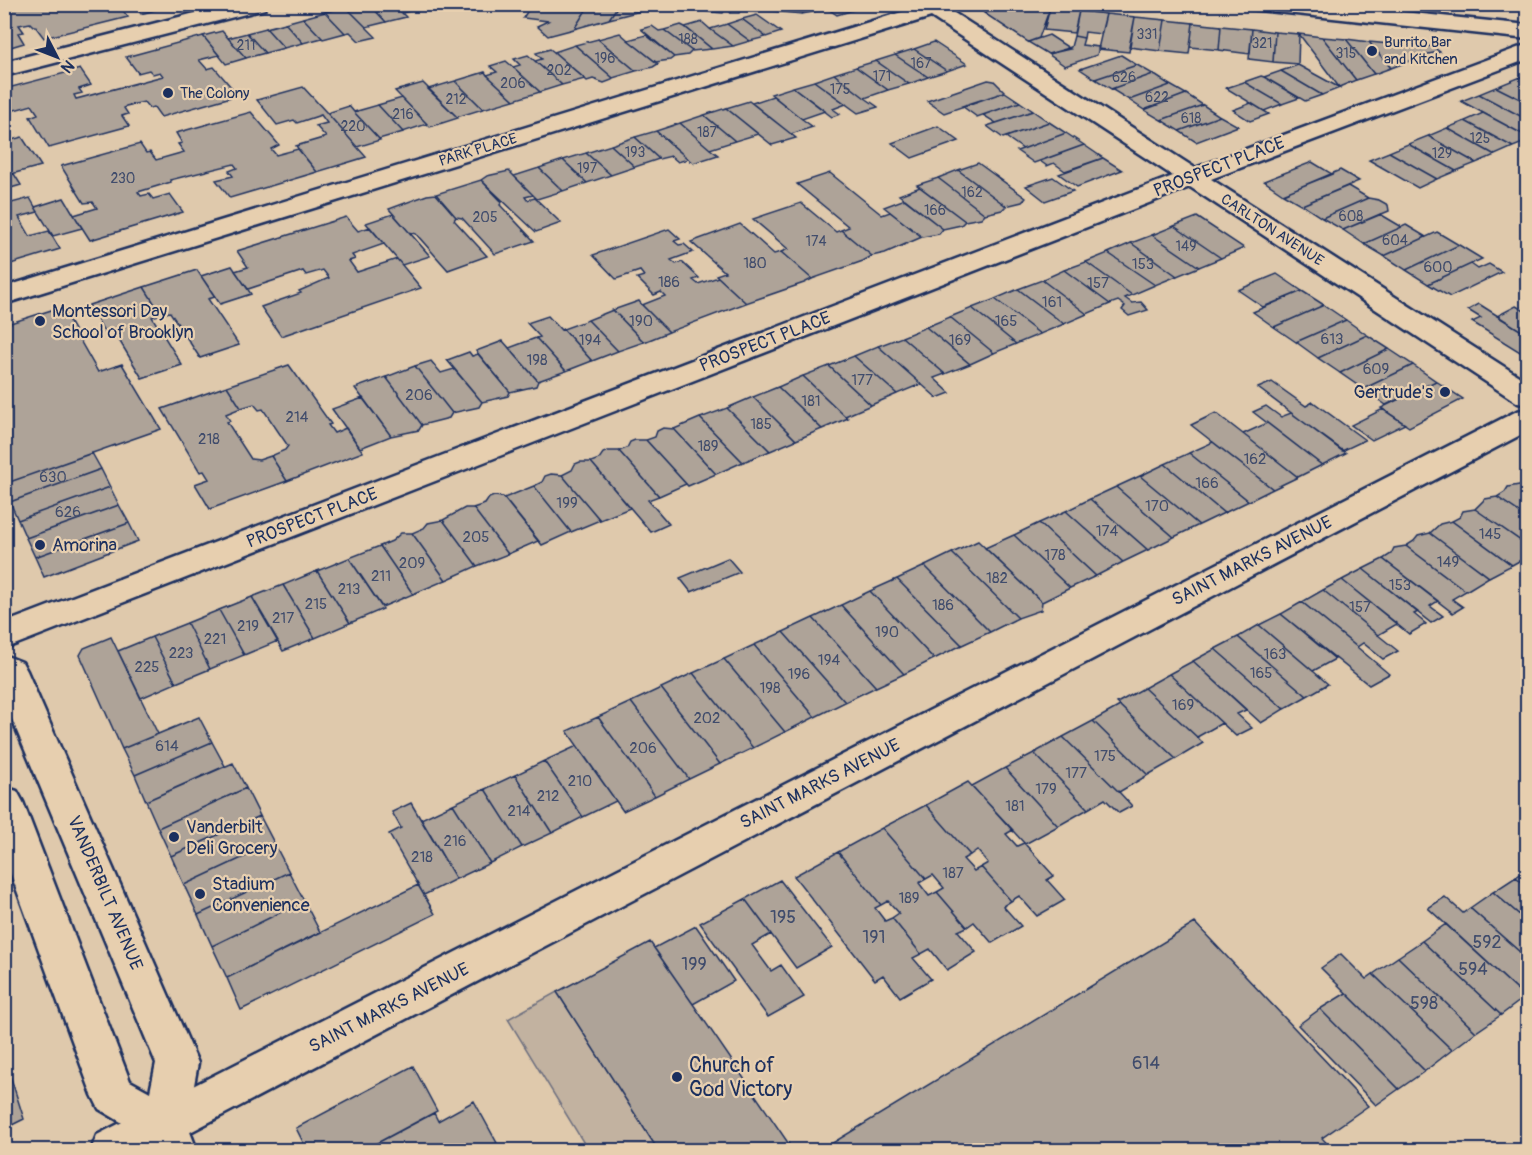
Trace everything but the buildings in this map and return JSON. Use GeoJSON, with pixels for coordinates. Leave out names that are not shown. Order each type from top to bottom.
{"type":"FeatureCollection","features":[{"type":"Feature","properties":{"kind":"street"},"geometry":{"type":"LineString","coordinates":[[4,69],[257,4]]}},
{"type":"Feature","properties":{"kind":"street"},"geometry":{"type":"LineString","coordinates":[[1259,4],[1527,32]]}},
{"type":"Feature","properties":{"kind":"street","name":"CARLTON AVENUE"},"geometry":{"type":"LineString","coordinates":[[937,6],[1190,177],[1527,396]]}},
{"type":"Feature","properties":{"kind":"street","name":"PARK PLACE"},"geometry":{"type":"LineString","coordinates":[[4,296],[937,6]]}},
{"type":"Feature","properties":{"kind":"street","name":"PROSPECT PLACE"},"geometry":{"type":"LineString","coordinates":[[4,637],[1190,177],[1527,51]]}},
{"type":"Feature","properties":{"kind":"street","name":"SAINT MARKS AVENUE"},"geometry":{"type":"LineString","coordinates":[[113,1150],[170,1137],[1527,418]]}},
{"type":"Feature","properties":{"kind":"street","name":"VANDERBILT AVENUE"},"geometry":{"type":"LineString","coordinates":[[4,668],[10,671],[177,1063],[170,1137]]}},
{"type":"Feature","properties":{"kind":"street"},"geometry":{"type":"LineString","coordinates":[[4,802],[114,1095],[170,1137]]}},
{"type":"Feature","properties":{"kind":"shaded area"},"geometry":{"type":"Polygon","coordinates":[[[557,992],[658,1150],[588,1150],[508,1019],[557,992]]]}},
{"type":"Feature","properties":{"kind":"place","name":"Burrito Bar and Kitchen"},"geometry":{"type":"Point","coordinates":[1372,51]}},
{"type":"Feature","properties":{"kind":"place","name":"The Colony"},"geometry":{"type":"Point","coordinates":[168,93]}},
{"type":"Feature","properties":{"kind":"place","name":"Montessori Day School of Brooklyn"},"geometry":{"type":"Point","coordinates":[40,321]}},
{"type":"Feature","properties":{"kind":"place","name":"Gertrude's"},"geometry":{"type":"Point","coordinates":[1445,392]}},
{"type":"Feature","properties":{"kind":"place","name":"Amorina"},"geometry":{"type":"Point","coordinates":[40,545]}},
{"type":"Feature","properties":{"kind":"place","name":"Vanderbilt Deli Grocery"},"geometry":{"type":"Point","coordinates":[174,837]}},
{"type":"Feature","properties":{"kind":"place","name":"Stadium Convenience"},"geometry":{"type":"Point","coordinates":[200,894]}},
{"type":"Feature","properties":{"kind":"place","name":"Church of God Victory"},"geometry":{"type":"Point","coordinates":[677,1077]}}]}
